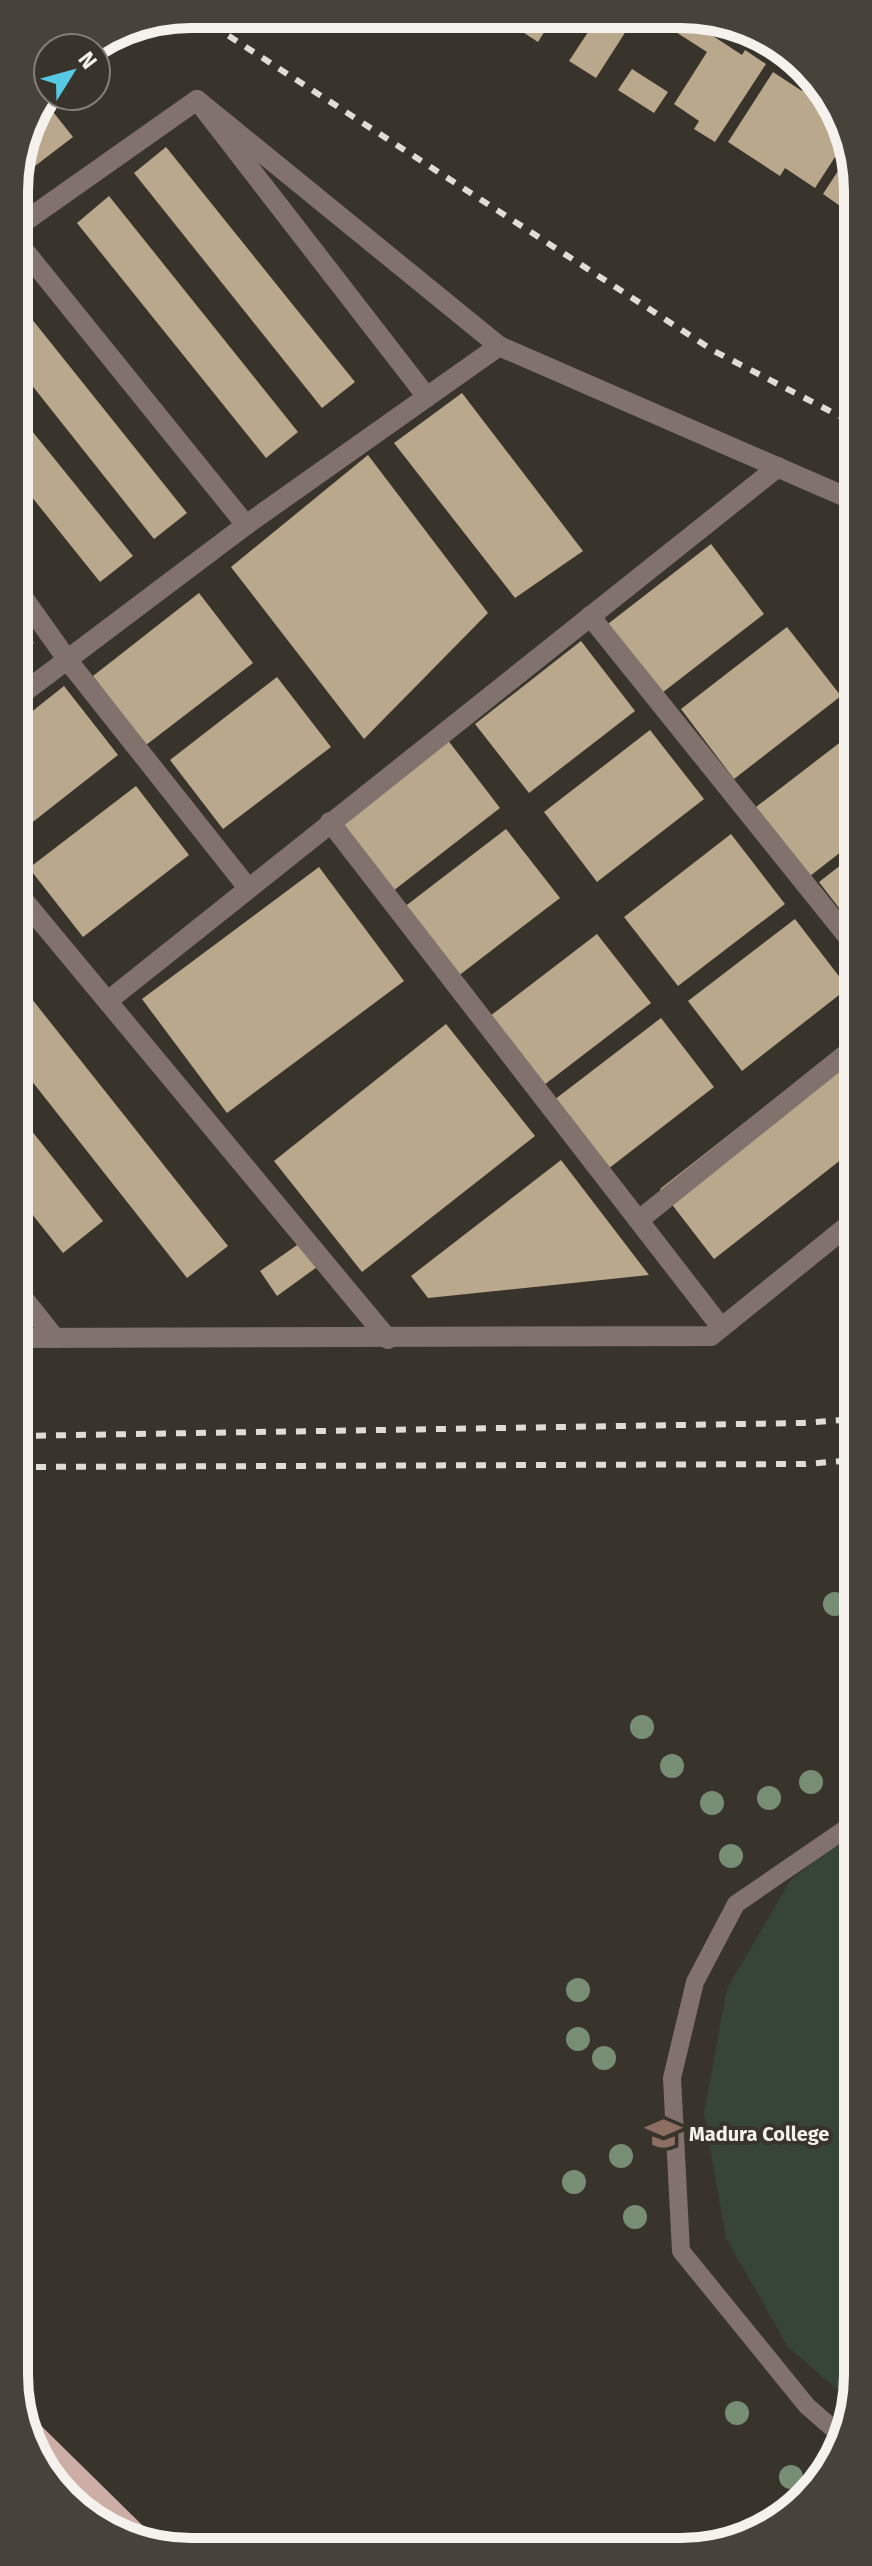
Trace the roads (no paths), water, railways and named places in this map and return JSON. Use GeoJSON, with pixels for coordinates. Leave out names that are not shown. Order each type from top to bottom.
{"type":"FeatureCollection","features":[{"type":"Feature","properties":{"kind":"main road"},"geometry":{"type":"LineString","coordinates":[[42,2441],[127,2524]]}},
{"type":"Feature","properties":{"kind":"street"},"geometry":{"type":"LineString","coordinates":[[28,219],[197,100]]}},
{"type":"Feature","properties":{"kind":"street"},"geometry":{"type":"LineString","coordinates":[[197,100],[499,346],[844,496]]}},
{"type":"Feature","properties":{"kind":"street"},"geometry":{"type":"LineString","coordinates":[[197,100],[427,397]]}},
{"type":"Feature","properties":{"kind":"street"},"geometry":{"type":"LineString","coordinates":[[28,255],[246,525]]}},
{"type":"Feature","properties":{"kind":"street"},"geometry":{"type":"LineString","coordinates":[[28,690],[246,525],[499,346]]}},
{"type":"Feature","properties":{"kind":"street"},"geometry":{"type":"LineString","coordinates":[[109,1000],[778,467]]}},
{"type":"Feature","properties":{"kind":"street"},"geometry":{"type":"LineString","coordinates":[[28,604],[69,662],[248,888]]}},
{"type":"Feature","properties":{"kind":"street"},"geometry":{"type":"LineString","coordinates":[[590,616],[844,932]]}},
{"type":"Feature","properties":{"kind":"street"},"geometry":{"type":"LineString","coordinates":[[330,822],[721,1327]]}},
{"type":"Feature","properties":{"kind":"street"},"geometry":{"type":"LineString","coordinates":[[28,905],[388,1339]]}},
{"type":"Feature","properties":{"kind":"street"},"geometry":{"type":"LineString","coordinates":[[639,1220],[844,1056]]}},
{"type":"Feature","properties":{"kind":"street"},"geometry":{"type":"LineString","coordinates":[[28,1338],[711,1336],[844,1229]]}},
{"type":"Feature","properties":{"kind":"street"},"geometry":{"type":"LineString","coordinates":[[28,1304],[55,1338]]}},
{"type":"Feature","properties":{"kind":"lane"},"geometry":{"type":"LineString","coordinates":[[834,2430],[807,2406],[681,2251],[672,2078],[695,1982],[736,1904],[844,1830]]}},
{"type":"Feature","properties":{"kind":"railway"},"geometry":{"type":"LineString","coordinates":[[217,28],[714,351],[844,418]]}},
{"type":"Feature","properties":{"kind":"railway"},"geometry":{"type":"LineString","coordinates":[[28,1436],[844,1420]]}},
{"type":"Feature","properties":{"kind":"railway"},"geometry":{"type":"LineString","coordinates":[[28,1467],[805,1464],[844,1461]]}},
{"type":"Feature","properties":{"kind":"place","name":"Madura College"},"geometry":{"type":"Point","coordinates":[663,2134]}}]}
